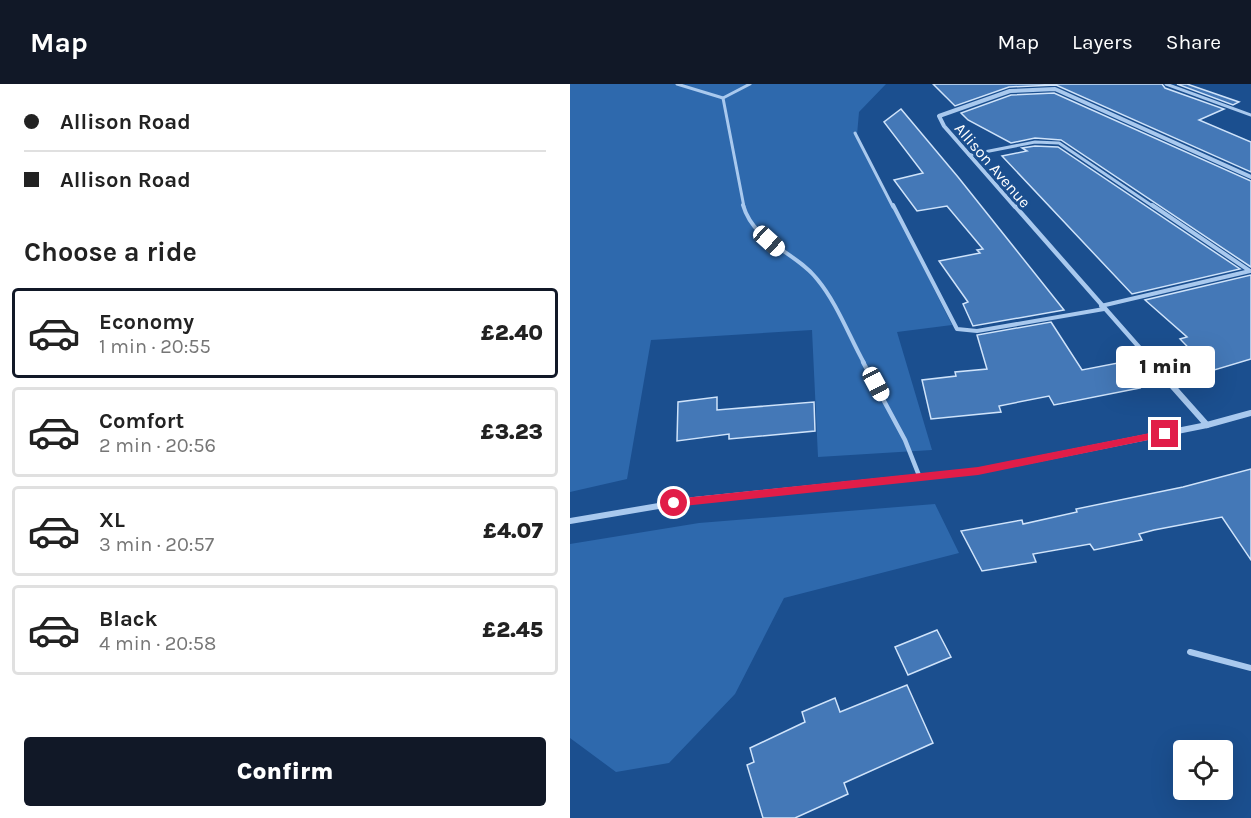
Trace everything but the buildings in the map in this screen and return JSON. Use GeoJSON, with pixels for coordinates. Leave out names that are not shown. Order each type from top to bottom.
{"type":"FeatureCollection","features":[{"type":"Feature","properties":{"kind":"street","name":"Allison Avenue"},"geometry":{"type":"LineString","coordinates":[[1207,425],[969,155],[944,126],[939,116],[1016,88],[1034,86],[1055,89],[1251,177]]}},
{"type":"Feature","properties":{"kind":"street"},"geometry":{"type":"LineString","coordinates":[[570,521],[694,500],[920,478],[1037,460],[1207,425],[1251,413]]}},
{"type":"Feature","properties":{"kind":"lane"},"geometry":{"type":"LineString","coordinates":[[677,84],[723,98],[750,84]]}},
{"type":"Feature","properties":{"kind":"lane"},"geometry":{"type":"LineString","coordinates":[[1166,84],[1251,115]]}},
{"type":"Feature","properties":{"kind":"lane"},"geometry":{"type":"LineString","coordinates":[[723,98],[744,209],[759,232],[815,276],[824,288],[905,440],[920,478]]}},
{"type":"Feature","properties":{"kind":"lane"},"geometry":{"type":"LineString","coordinates":[[855,133],[957,329],[977,331],[1102,308],[1251,271]]}},
{"type":"Feature","properties":{"kind":"lane"},"geometry":{"type":"LineString","coordinates":[[969,155],[1035,141],[1059,143],[1251,271]]}},
{"type":"Feature","properties":{"kind":"lane"},"geometry":{"type":"LineString","coordinates":[[1190,652],[1251,668]]}},
{"type":"Feature","properties":{"kind":"shaded area"},"geometry":{"type":"Polygon","coordinates":[[[570,84],[886,84],[859,112],[857,135],[952,325],[897,332],[932,450],[818,457],[812,330],[651,340],[627,479],[570,492],[570,84]]]}},
{"type":"Feature","properties":{"kind":"shaded area"},"geometry":{"type":"Polygon","coordinates":[[[935,504],[959,553],[784,598],[735,694],[669,763],[616,772],[570,738],[570,544],[699,523],[935,504]]]}},
{"type":"Feature","properties":{"kind":"route"},"geometry":{"type":"LineString","coordinates":[[674,503],[978,471],[1165,434]]}}]}
